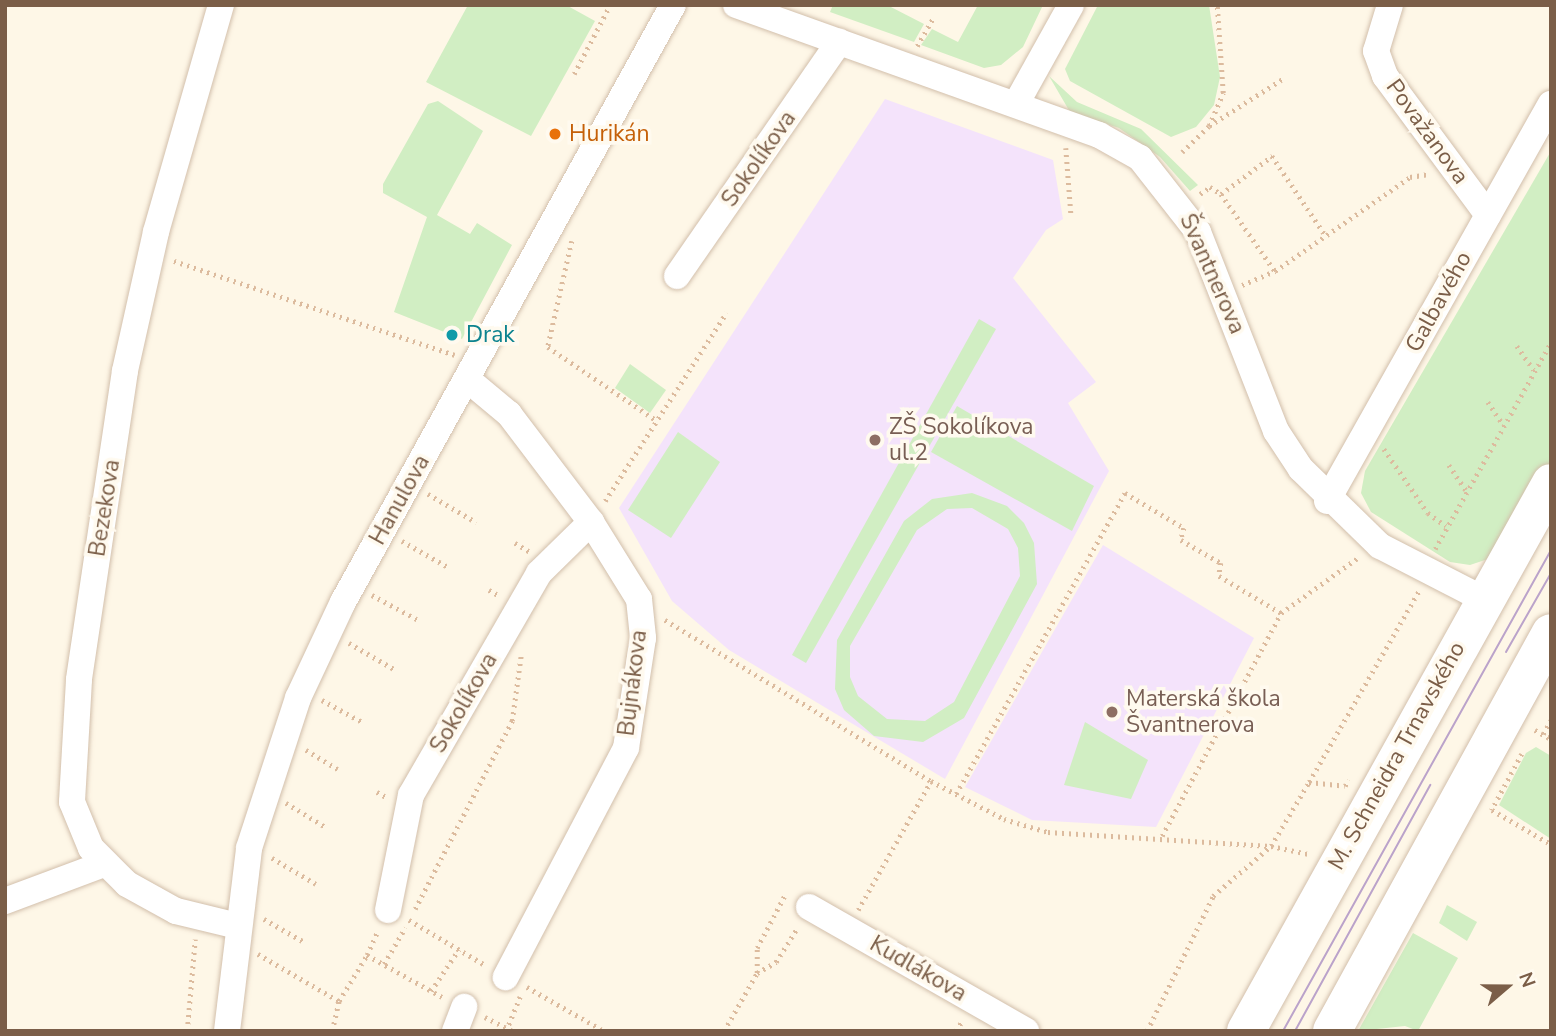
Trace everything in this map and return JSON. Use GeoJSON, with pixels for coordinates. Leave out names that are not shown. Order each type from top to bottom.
{"type":"FeatureCollection","features":[{"type":"Feature","properties":{"kind":"main road","name":"M. Schneidra Trnavského"},"geometry":{"type":"LineString","coordinates":[[1246,1031],[1551,483]]}},
{"type":"Feature","properties":{"kind":"main road"},"geometry":{"type":"LineString","coordinates":[[1332,1031],[1551,634]]}},
{"type":"Feature","properties":{"kind":"street","name":"Bezekova"},"geometry":{"type":"LineString","coordinates":[[221,5],[150,253],[125,371],[74,727],[75,815],[104,864],[159,904],[197,918],[249,921]]}},
{"type":"Feature","properties":{"kind":"street","name":"Hanulova"},"geometry":{"type":"LineString","coordinates":[[228,1031],[249,921],[249,849],[298,698],[343,602],[462,368],[673,5]]}},
{"type":"Feature","properties":{"kind":"street","name":"Švantnerova"},"geometry":{"type":"LineString","coordinates":[[736,5],[1115,141],[1176,197],[1203,245],[1276,431],[1326,501],[1380,546],[1485,600]]}},
{"type":"Feature","properties":{"kind":"street"},"geometry":{"type":"LineString","coordinates":[[1016,104],[1070,5]]}},
{"type":"Feature","properties":{"kind":"street","name":"Považanova"},"geometry":{"type":"LineString","coordinates":[[1391,5],[1376,51],[1385,76],[1488,215]]}},
{"type":"Feature","properties":{"kind":"street","name":"Sokolíkova"},"geometry":{"type":"LineString","coordinates":[[677,276],[839,42]]}},
{"type":"Feature","properties":{"kind":"street","name":"Galbavého"},"geometry":{"type":"LineString","coordinates":[[1326,501],[1551,104]]}},
{"type":"Feature","properties":{"kind":"street","name":"Bujnákova"},"geometry":{"type":"LineString","coordinates":[[462,368],[509,414],[596,514],[639,599],[643,638],[626,748],[515,982]]}},
{"type":"Feature","properties":{"kind":"street","name":"Sokolíkova"},"geometry":{"type":"LineString","coordinates":[[388,910],[411,794],[539,573],[596,514]]}},
{"type":"Feature","properties":{"kind":"street"},"geometry":{"type":"LineString","coordinates":[[5,901],[104,864]]}},
{"type":"Feature","properties":{"kind":"street","name":"Kudlákova"},"geometry":{"type":"LineString","coordinates":[[809,907],[1026,1031]]}},
{"type":"Feature","properties":{"kind":"path"},"geometry":{"type":"LineString","coordinates":[[573,74],[610,5]]}},
{"type":"Feature","properties":{"kind":"path"},"geometry":{"type":"LineString","coordinates":[[1209,126],[1223,93],[1217,5]]}},
{"type":"Feature","properties":{"kind":"path"},"geometry":{"type":"LineString","coordinates":[[915,50],[934,17]]}},
{"type":"Feature","properties":{"kind":"path"},"geometry":{"type":"LineString","coordinates":[[1182,152],[1209,126],[1284,78]]}},
{"type":"Feature","properties":{"kind":"path"},"geometry":{"type":"LineString","coordinates":[[1066,144],[1071,213]]}},
{"type":"Feature","properties":{"kind":"path"},"geometry":{"type":"LineString","coordinates":[[1221,194],[1272,156],[1326,236]]}},
{"type":"Feature","properties":{"kind":"path"},"geometry":{"type":"LineString","coordinates":[[1241,286],[1275,271],[1410,177],[1435,175]]}},
{"type":"Feature","properties":{"kind":"path"},"geometry":{"type":"LineString","coordinates":[[1200,194],[1210,187],[1221,194],[1275,271]]}},
{"type":"Feature","properties":{"kind":"path"},"geometry":{"type":"LineString","coordinates":[[574,233],[548,346],[656,420]]}},
{"type":"Feature","properties":{"kind":"path"},"geometry":{"type":"LineString","coordinates":[[150,253],[462,368]]}},
{"type":"Feature","properties":{"kind":"path"},"geometry":{"type":"LineString","coordinates":[[596,514],[726,313]]}},
{"type":"Feature","properties":{"kind":"path"},"geometry":{"type":"LineString","coordinates":[[1437,544],[1551,342]]}},
{"type":"Feature","properties":{"kind":"path"},"geometry":{"type":"LineString","coordinates":[[1517,346],[1534,370]]}},
{"type":"Feature","properties":{"kind":"path"},"geometry":{"type":"LineString","coordinates":[[1488,402],[1503,424]]}},
{"type":"Feature","properties":{"kind":"path"},"geometry":{"type":"LineString","coordinates":[[1388,454],[1428,513],[1446,526]]}},
{"type":"Feature","properties":{"kind":"path"},"geometry":{"type":"LineString","coordinates":[[1449,465],[1466,489]]}},
{"type":"Feature","properties":{"kind":"path"},"geometry":{"type":"LineString","coordinates":[[426,493],[475,522]]}},
{"type":"Feature","properties":{"kind":"path"},"geometry":{"type":"LineString","coordinates":[[956,794],[1125,493],[1184,528],[1181,540],[1221,562],[1219,576],[1281,613]]}},
{"type":"Feature","properties":{"kind":"path"},"geometry":{"type":"LineString","coordinates":[[401,540],[450,568]]}},
{"type":"Feature","properties":{"kind":"path"},"geometry":{"type":"LineString","coordinates":[[515,544],[534,554]]}},
{"type":"Feature","properties":{"kind":"path"},"geometry":{"type":"LineString","coordinates":[[1424,549],[1433,554]]}},
{"type":"Feature","properties":{"kind":"path"},"geometry":{"type":"LineString","coordinates":[[1162,836],[1281,613],[1363,555]]}},
{"type":"Feature","properties":{"kind":"path"},"geometry":{"type":"LineString","coordinates":[[1147,1031],[1213,896],[1270,846],[1420,590]]}},
{"type":"Feature","properties":{"kind":"path"},"geometry":{"type":"LineString","coordinates":[[371,594],[420,621]]}},
{"type":"Feature","properties":{"kind":"path"},"geometry":{"type":"LineString","coordinates":[[664,620],[931,781],[1048,832],[1162,836],[1270,846],[1310,855],[1316,843]]}},
{"type":"Feature","properties":{"kind":"path"},"geometry":{"type":"LineString","coordinates":[[346,642],[394,669]]}},
{"type":"Feature","properties":{"kind":"path"},"geometry":{"type":"LineString","coordinates":[[527,645],[512,721],[409,921],[604,1031]]}},
{"type":"Feature","properties":{"kind":"path"},"geometry":{"type":"LineString","coordinates":[[320,699],[364,723]]}},
{"type":"Feature","properties":{"kind":"path"},"geometry":{"type":"LineString","coordinates":[[1545,710],[1492,810],[1551,844]]}},
{"type":"Feature","properties":{"kind":"path"},"geometry":{"type":"LineString","coordinates":[[1543,734],[1551,720]]}},
{"type":"Feature","properties":{"kind":"path"},"geometry":{"type":"LineString","coordinates":[[1535,730],[1551,738]]}},
{"type":"Feature","properties":{"kind":"path"},"geometry":{"type":"LineString","coordinates":[[302,748],[338,769]]}},
{"type":"Feature","properties":{"kind":"path"},"geometry":{"type":"LineString","coordinates":[[1339,797],[1352,775]]}},
{"type":"Feature","properties":{"kind":"path"},"geometry":{"type":"LineString","coordinates":[[847,929],[931,781]]}},
{"type":"Feature","properties":{"kind":"path"},"geometry":{"type":"LineString","coordinates":[[1309,782],[1345,786]]}},
{"type":"Feature","properties":{"kind":"path"},"geometry":{"type":"LineString","coordinates":[[285,803],[327,828]]}},
{"type":"Feature","properties":{"kind":"path"},"geometry":{"type":"LineString","coordinates":[[270,857],[316,884]]}},
{"type":"Feature","properties":{"kind":"path"},"geometry":{"type":"LineString","coordinates":[[757,973],[757,948],[786,893]]}},
{"type":"Feature","properties":{"kind":"path"},"geometry":{"type":"LineString","coordinates":[[723,1031],[757,973],[776,962],[809,907]]}},
{"type":"Feature","properties":{"kind":"path"},"geometry":{"type":"LineString","coordinates":[[187,1031],[197,918]]}},
{"type":"Feature","properties":{"kind":"path"},"geometry":{"type":"LineString","coordinates":[[249,921],[306,943]]}},
{"type":"Feature","properties":{"kind":"path"},"geometry":{"type":"LineString","coordinates":[[432,991],[458,948]]}},
{"type":"Feature","properties":{"kind":"path"},"geometry":{"type":"LineString","coordinates":[[254,952],[340,1001]]}},
{"type":"Feature","properties":{"kind":"path"},"geometry":{"type":"LineString","coordinates":[[332,1031],[340,1001],[368,955],[432,991],[459,1019],[508,1030],[515,982]]}},
{"type":"Feature","properties":{"kind":"shaded area","name":"ZŠ Sokolíkova ul.2"},"geometry":{"type":"Polygon","coordinates":[[[885,99],[1053,160],[1063,219],[1046,230],[1013,278],[1096,382],[1068,403],[1109,471],[945,779],[729,650],[672,601],[619,508],[885,99]]]}},
{"type":"Feature","properties":{"kind":"shaded area","name":"Materská škola Švantnerova"},"geometry":{"type":"Polygon","coordinates":[[[1103,545],[1254,638],[1156,827],[1032,820],[965,787],[1103,545]]]}},
{"type":"Feature","properties":{"kind":"green space"},"geometry":{"type":"Polygon","coordinates":[[[468,5],[566,5],[595,21],[531,136],[426,82],[468,5]]]}},
{"type":"Feature","properties":{"kind":"green space"},"geometry":{"type":"Polygon","coordinates":[[[833,5],[887,5],[924,24],[914,42],[830,12],[833,5]]]}},
{"type":"Feature","properties":{"kind":"green space"},"geometry":{"type":"Polygon","coordinates":[[[978,5],[1043,5],[1023,47],[1001,65],[984,68],[921,45],[932,29],[958,42],[978,5]]]}},
{"type":"Feature","properties":{"kind":"green space"},"geometry":{"type":"Polygon","coordinates":[[[1098,5],[1209,5],[1220,77],[1214,105],[1196,127],[1171,137],[1070,81],[1065,69],[1098,5]]]}},
{"type":"Feature","properties":{"kind":"green space"},"geometry":{"type":"Polygon","coordinates":[[[1049,76],[1077,102],[1141,129],[1198,185],[1190,191],[1160,157],[1119,128],[1070,112],[1049,76]]]}},
{"type":"Feature","properties":{"kind":"green space"},"geometry":{"type":"Polygon","coordinates":[[[438,101],[483,131],[437,215],[470,234],[477,223],[512,245],[462,339],[394,312],[427,217],[383,193],[383,184],[428,104],[438,101]]]}},
{"type":"Feature","properties":{"kind":"green space"},"geometry":{"type":"Polygon","coordinates":[[[1551,151],[1551,460],[1494,557],[1470,565],[1450,562],[1371,512],[1361,493],[1365,471],[1551,151]]]}},
{"type":"Feature","properties":{"kind":"green space"},"geometry":{"type":"Polygon","coordinates":[[[979,319],[996,329],[806,663],[792,655],[979,319]]]}},
{"type":"Feature","properties":{"kind":"green space"},"geometry":{"type":"Polygon","coordinates":[[[630,364],[666,390],[650,413],[615,388],[630,364]]]}},
{"type":"Feature","properties":{"kind":"green space"},"geometry":{"type":"Polygon","coordinates":[[[957,406],[1094,486],[1072,531],[931,452],[957,406]]]}},
{"type":"Feature","properties":{"kind":"green space"},"geometry":{"type":"Polygon","coordinates":[[[678,432],[720,462],[671,538],[628,510],[678,432]]]}},
{"type":"Feature","properties":{"kind":"green space"},"geometry":{"type":"Polygon","coordinates":[[[972,493],[1007,506],[1024,523],[1034,543],[1037,584],[964,718],[923,742],[874,736],[844,710],[835,689],[837,640],[904,521],[932,499],[972,493]],[[972,508],[947,509],[917,530],[850,646],[850,677],[858,696],[887,719],[925,721],[954,702],[1020,576],[1018,548],[1008,529],[972,508]]]}},
{"type":"Feature","properties":{"kind":"green space"},"geometry":{"type":"Polygon","coordinates":[[[1085,722],[1148,760],[1131,799],[1064,785],[1085,722]]]}},
{"type":"Feature","properties":{"kind":"green space"},"geometry":{"type":"Polygon","coordinates":[[[1536,747],[1551,756],[1551,839],[1499,805],[1526,753],[1536,747]]]}},
{"type":"Feature","properties":{"kind":"green space"},"geometry":{"type":"Polygon","coordinates":[[[1447,905],[1477,922],[1467,941],[1439,923],[1447,905]]]}},
{"type":"Feature","properties":{"kind":"green space"},"geometry":{"type":"Polygon","coordinates":[[[1413,933],[1458,958],[1418,1031],[1405,1026],[1358,1031],[1413,933]]]}},
{"type":"Feature","properties":{"kind":"tram line"},"geometry":{"type":"LineString","coordinates":[[1283,1031],[1551,550]]}},
{"type":"Feature","properties":{"kind":"tram line"},"geometry":{"type":"LineString","coordinates":[[1506,652],[1551,573]]}},
{"type":"Feature","properties":{"kind":"tram line"},"geometry":{"type":"LineString","coordinates":[[1295,1031],[1430,785]]}},
{"type":"Feature","properties":{"kind":"place","name":"Hurikán"},"geometry":{"type":"Point","coordinates":[555,134]}},
{"type":"Feature","properties":{"kind":"place","name":"Drak"},"geometry":{"type":"Point","coordinates":[452,335]}},
{"type":"Feature","properties":{"kind":"place","name":"ZŠ Sokolíkova ul.2"},"geometry":{"type":"Point","coordinates":[875,440]}},
{"type":"Feature","properties":{"kind":"place","name":"Materská škola Švantnerova"},"geometry":{"type":"Point","coordinates":[1112,712]}}]}
